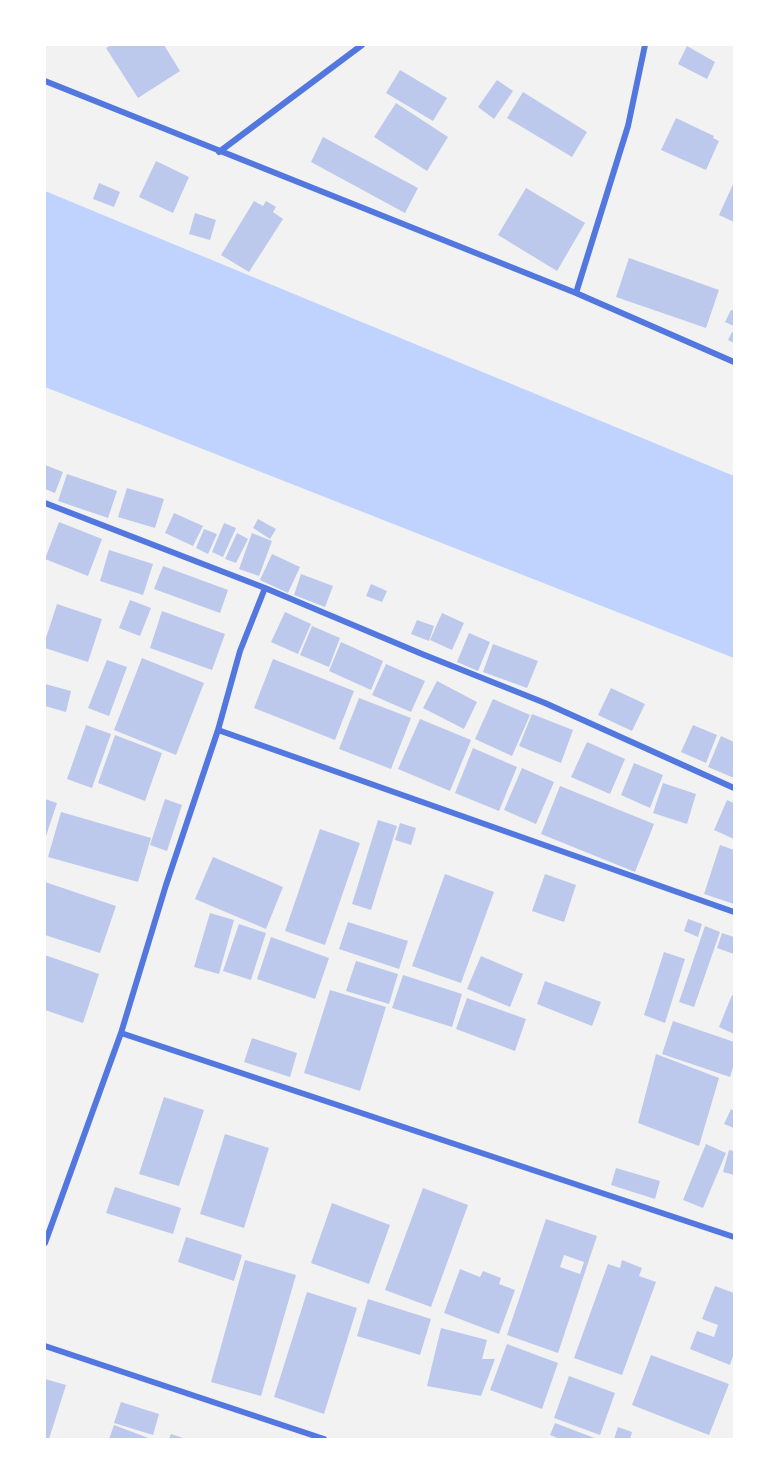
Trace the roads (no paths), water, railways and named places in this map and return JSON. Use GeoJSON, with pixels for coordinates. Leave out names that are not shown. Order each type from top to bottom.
{"type":"FeatureCollection","features":[{"type":"Feature","properties":{"kind":"street"},"geometry":{"type":"LineString","coordinates":[[219,152],[362,45]]}},
{"type":"Feature","properties":{"kind":"street"},"geometry":{"type":"LineString","coordinates":[[576,293],[628,126],[645,45]]}},
{"type":"Feature","properties":{"kind":"street"},"geometry":{"type":"LineString","coordinates":[[45,81],[576,293],[734,362]]}},
{"type":"Feature","properties":{"kind":"street"},"geometry":{"type":"LineString","coordinates":[[45,503],[265,588],[545,703],[734,788]]}},
{"type":"Feature","properties":{"kind":"street"},"geometry":{"type":"LineString","coordinates":[[45,1244],[121,1033],[166,885],[218,730],[240,651],[265,588]]}},
{"type":"Feature","properties":{"kind":"street"},"geometry":{"type":"LineString","coordinates":[[218,730],[734,912]]}},
{"type":"Feature","properties":{"kind":"street"},"geometry":{"type":"LineString","coordinates":[[121,1033],[734,1237]]}},
{"type":"Feature","properties":{"kind":"street"},"geometry":{"type":"LineString","coordinates":[[45,1346],[324,1439]]}},
{"type":"Feature","properties":{"kind":"water"},"geometry":{"type":"Polygon","coordinates":[[[45,191],[734,476],[734,658],[45,387],[45,191]]]}}]}
